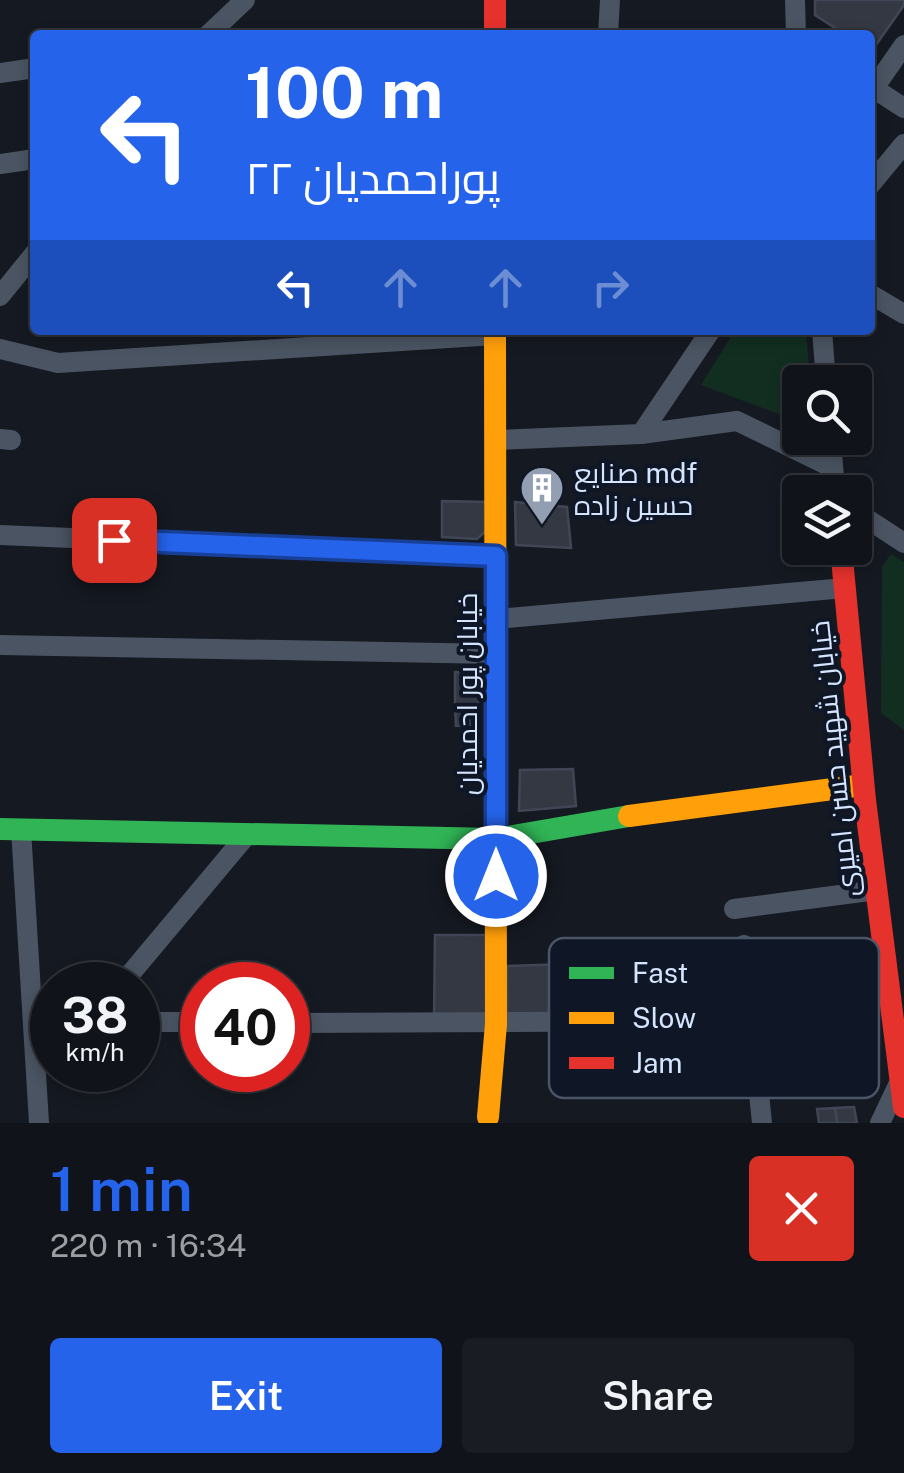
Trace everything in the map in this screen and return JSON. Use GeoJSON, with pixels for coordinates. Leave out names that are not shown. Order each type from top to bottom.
{"type":"FeatureCollection","features":[{"type":"Feature","properties":{"kind":"street"},"geometry":{"type":"LineString","coordinates":[[213,30],[245,0]]}},
{"type":"Feature","properties":{"kind":"street"},"geometry":{"type":"LineString","coordinates":[[495,0],[495,30]]}},
{"type":"Feature","properties":{"kind":"street"},"geometry":{"type":"LineString","coordinates":[[608,30],[610,0]]}},
{"type":"Feature","properties":{"kind":"street"},"geometry":{"type":"LineString","coordinates":[[795,0],[796,30]]}},
{"type":"Feature","properties":{"kind":"street"},"geometry":{"type":"LineString","coordinates":[[875,83],[904,45]]}},
{"type":"Feature","properties":{"kind":"street"},"geometry":{"type":"LineString","coordinates":[[0,73],[30,69]]}},
{"type":"Feature","properties":{"kind":"street"},"geometry":{"type":"LineString","coordinates":[[875,89],[904,108]]}},
{"type":"Feature","properties":{"kind":"street"},"geometry":{"type":"LineString","coordinates":[[875,179],[904,144]]}},
{"type":"Feature","properties":{"kind":"street"},"geometry":{"type":"LineString","coordinates":[[0,164],[30,160]]}},
{"type":"Feature","properties":{"kind":"street"},"geometry":{"type":"LineString","coordinates":[[0,296],[30,259]]}},
{"type":"Feature","properties":{"kind":"street"},"geometry":{"type":"LineString","coordinates":[[875,297],[904,314]]}},
{"type":"Feature","properties":{"kind":"street"},"geometry":{"type":"LineString","coordinates":[[0,349],[58,363],[467,335]]}},
{"type":"Feature","properties":{"kind":"street","name":"خیابان پور احمدیان"},"geometry":{"type":"LineString","coordinates":[[488,1121],[496,1024],[496,335]]}},
{"type":"Feature","properties":{"kind":"street"},"geometry":{"type":"LineString","coordinates":[[642,434],[707,335]]}},
{"type":"Feature","properties":{"kind":"street"},"geometry":{"type":"LineString","coordinates":[[822,335],[825,365]]}},
{"type":"Feature","properties":{"kind":"street"},"geometry":{"type":"LineString","coordinates":[[496,440],[642,434],[737,421],[833,468]]}},
{"type":"Feature","properties":{"kind":"street"},"geometry":{"type":"LineString","coordinates":[[832,455],[834,475]]}},
{"type":"Feature","properties":{"kind":"street"},"geometry":{"type":"LineString","coordinates":[[872,522],[904,543]]}},
{"type":"Feature","properties":{"kind":"street"},"geometry":{"type":"LineString","coordinates":[[0,535],[496,556]]}},
{"type":"Feature","properties":{"kind":"street","name":"خیابان شهید حسن امیری"},"geometry":{"type":"LineString","coordinates":[[843,565],[877,890],[895,962],[904,1108]]}},
{"type":"Feature","properties":{"kind":"street"},"geometry":{"type":"LineString","coordinates":[[496,620],[845,588]]}},
{"type":"Feature","properties":{"kind":"street"},"geometry":{"type":"LineString","coordinates":[[0,645],[496,654]]}},
{"type":"Feature","properties":{"kind":"street"},"geometry":{"type":"LineString","coordinates":[[30,962],[11,829],[496,838],[691,806],[864,786]]}},
{"type":"Feature","properties":{"kind":"street"},"geometry":{"type":"LineString","coordinates":[[140,962],[244,836]]}},
{"type":"Feature","properties":{"kind":"street"},"geometry":{"type":"LineString","coordinates":[[734,910],[877,890]]}},
{"type":"Feature","properties":{"kind":"street"},"geometry":{"type":"LineString","coordinates":[[310,1023],[549,1023]]}},
{"type":"Feature","properties":{"kind":"street"},"geometry":{"type":"LineString","coordinates":[[880,1123],[902,1080]]}},
{"type":"Feature","properties":{"kind":"street"},"geometry":{"type":"LineString","coordinates":[[40,1123],[44,1092]]}},
{"type":"Feature","properties":{"kind":"street"},"geometry":{"type":"LineString","coordinates":[[759,1098],[762,1123]]}},
{"type":"Feature","properties":{"kind":"green space"},"geometry":{"type":"Polygon","coordinates":[[[732,335],[806,335],[809,365],[782,365],[782,415],[701,385],[732,335]]]}},
{"type":"Feature","properties":{"kind":"green space"},"geometry":{"type":"Polygon","coordinates":[[[891,554],[904,562],[904,730],[881,713],[882,567],[891,554]]]}},
{"type":"Feature","properties":{"kind":"building"},"geometry":{"type":"Polygon","coordinates":[[[815,0],[904,0],[875,46],[875,30],[838,30],[815,15],[815,0]]]}},
{"type":"Feature","properties":{"kind":"building"},"geometry":{"type":"Polygon","coordinates":[[[442,501],[487,502],[486,531],[477,539],[442,537],[442,501]]]}},
{"type":"Feature","properties":{"kind":"building","name":"صنایع mdf حسین زاده"},"geometry":{"type":"Polygon","coordinates":[[[515,502],[567,507],[571,548],[516,545],[515,502]]]}},
{"type":"Feature","properties":{"kind":"building"},"geometry":{"type":"Polygon","coordinates":[[[455,672],[478,673],[478,706],[455,706],[455,672]]]}},
{"type":"Feature","properties":{"kind":"building"},"geometry":{"type":"Polygon","coordinates":[[[455,706],[478,706],[479,724],[456,726],[455,706]]]}},
{"type":"Feature","properties":{"kind":"building"},"geometry":{"type":"Polygon","coordinates":[[[573,769],[576,806],[519,811],[520,770],[573,769]]]}},
{"type":"Feature","properties":{"kind":"building"},"geometry":{"type":"Polygon","coordinates":[[[435,935],[489,935],[486,1015],[434,1018],[435,935]]]}},
{"type":"Feature","properties":{"kind":"building"},"geometry":{"type":"Polygon","coordinates":[[[549,965],[549,1013],[507,1018],[507,966],[549,965]]]}},
{"type":"Feature","properties":{"kind":"building"},"geometry":{"type":"Polygon","coordinates":[[[854,1107],[857,1123],[837,1123],[835,1108],[854,1107]]]}},
{"type":"Feature","properties":{"kind":"building"},"geometry":{"type":"Polygon","coordinates":[[[835,1108],[837,1123],[819,1123],[817,1109],[835,1108]]]}},
{"type":"Feature","properties":{"kind":"traffic: fast"},"geometry":{"type":"LineString","coordinates":[[0,829],[496,839],[629,816]]}},
{"type":"Feature","properties":{"kind":"traffic: slow"},"geometry":{"type":"LineString","coordinates":[[488,1117],[496,1024],[495,335]]}},
{"type":"Feature","properties":{"kind":"traffic: slow"},"geometry":{"type":"LineString","coordinates":[[629,816],[863,785]]}},
{"type":"Feature","properties":{"kind":"traffic: jam"},"geometry":{"type":"LineString","coordinates":[[495,0],[495,30]]}},
{"type":"Feature","properties":{"kind":"traffic: jam"},"geometry":{"type":"LineString","coordinates":[[843,565],[865,800],[904,1107]]}},
{"type":"Feature","properties":{"kind":"place","name":"صنایع mdf حسین زاده"},"geometry":{"type":"Point","coordinates":[542,526]}},
{"type":"Feature","properties":{"kind":"route"},"geometry":{"type":"LineString","coordinates":[[114,540],[496,556],[496,876]]}}]}
